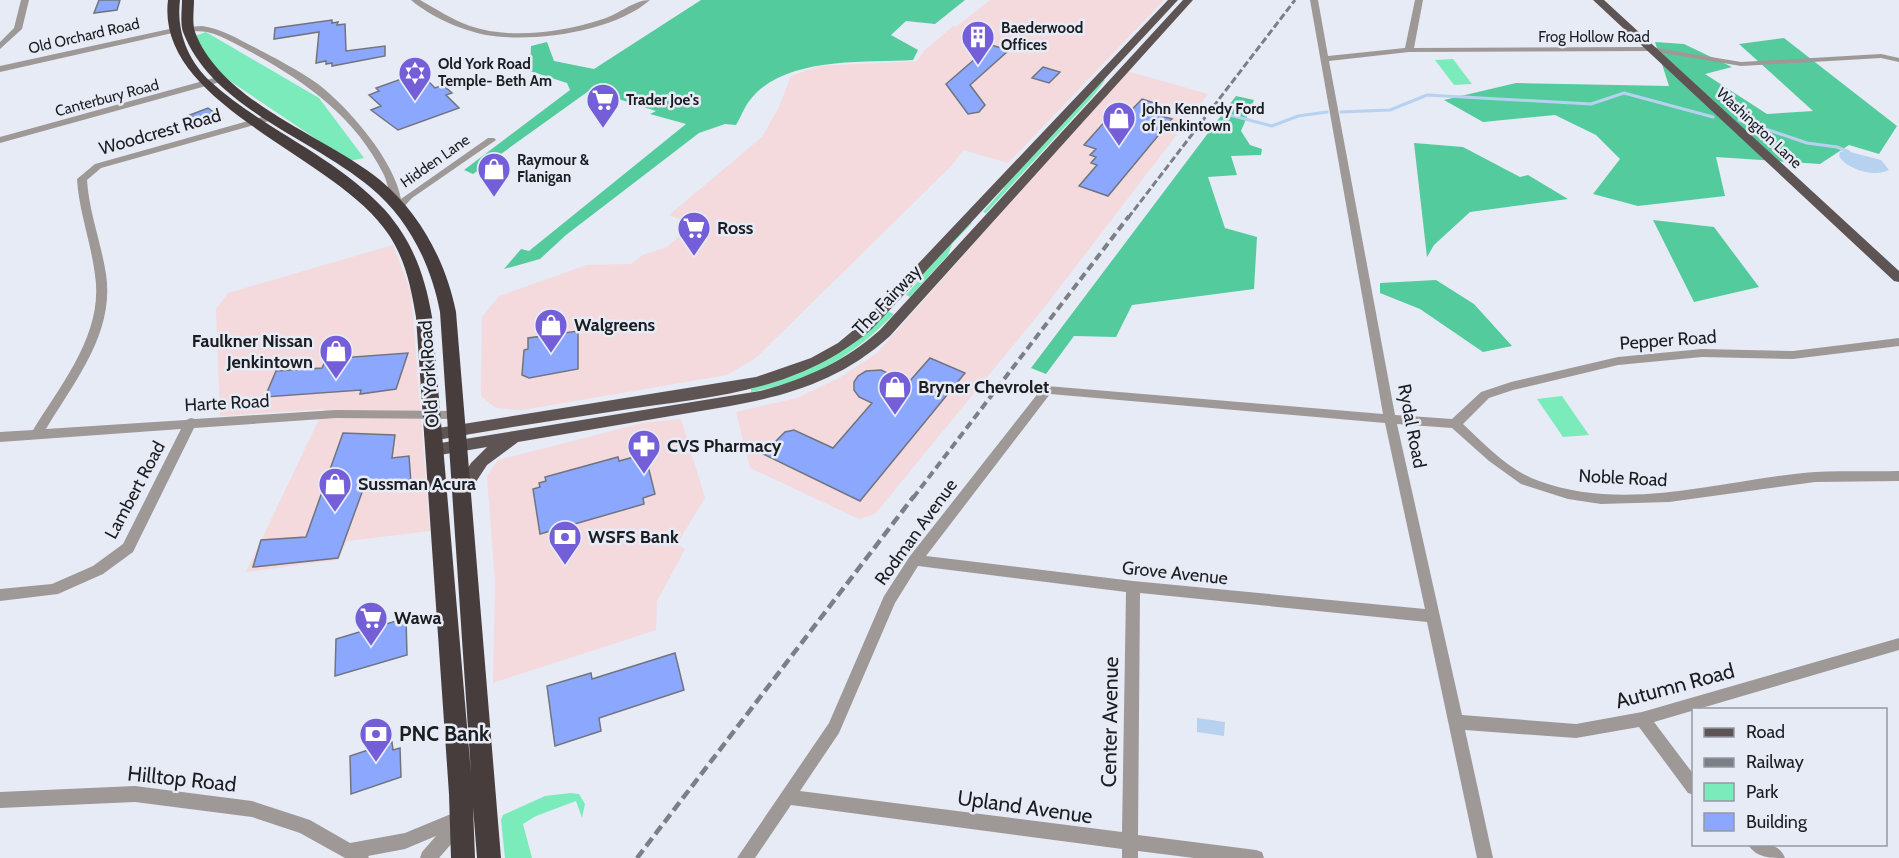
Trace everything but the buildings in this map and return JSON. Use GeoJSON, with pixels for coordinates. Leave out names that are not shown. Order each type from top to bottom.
{"type":"FeatureCollection","features":[{"type":"Feature","properties":{"kind":"highway","name":"Old York Road"},"geometry":{"type":"LineString","coordinates":[[187,0],[185,12],[189,29],[200,55],[221,79],[265,119],[356,189],[395,231],[418,275],[423,303],[463,818],[463,858]]}},
{"type":"Feature","properties":{"kind":"highway","name":"Old York Road"},"geometry":{"type":"LineString","coordinates":[[173,1],[174,30],[180,49],[189,65],[207,85],[376,184],[398,208],[429,251],[443,281],[448,312],[489,858]]}},
{"type":"Feature","properties":{"kind":"main road","name":"The Fairway"},"geometry":{"type":"LineString","coordinates":[[433,443],[457,430],[702,392],[776,377],[813,363],[841,348],[890,301],[1173,0]]}},
{"type":"Feature","properties":{"kind":"main road","name":"The Fairway"},"geometry":{"type":"LineString","coordinates":[[457,430],[537,432],[724,402],[796,386],[828,374],[860,356],[908,308],[1188,0]]}},
{"type":"Feature","properties":{"kind":"main road","name":"Washington Lane"},"geometry":{"type":"LineString","coordinates":[[1598,0],[1899,278]]}},
{"type":"Feature","properties":{"kind":"main road"},"geometry":{"type":"LineString","coordinates":[[890,301],[908,308]]}},
{"type":"Feature","properties":{"kind":"main road"},"geometry":{"type":"LineString","coordinates":[[462,490],[471,473],[492,450],[517,438],[537,432]]}},
{"type":"Feature","properties":{"kind":"street"},"geometry":{"type":"LineString","coordinates":[[0,47],[18,29],[25,0]]}},
{"type":"Feature","properties":{"kind":"street"},"geometry":{"type":"LineString","coordinates":[[173,1],[187,0]]}},
{"type":"Feature","properties":{"kind":"street"},"geometry":{"type":"LineString","coordinates":[[415,0],[470,28],[499,33],[536,34],[582,27],[612,18],[646,0]]}},
{"type":"Feature","properties":{"kind":"street","name":"Rydal Road"},"geometry":{"type":"LineString","coordinates":[[1314,0],[1391,420],[1485,858]]}},
{"type":"Feature","properties":{"kind":"street"},"geometry":{"type":"LineString","coordinates":[[1409,50],[1419,0]]}},
{"type":"Feature","properties":{"kind":"street"},"geometry":{"type":"LineString","coordinates":[[189,29],[209,29],[293,71],[316,87],[337,108],[385,167],[397,193],[398,208]]}},
{"type":"Feature","properties":{"kind":"street","name":"Old Orchard Road"},"geometry":{"type":"LineString","coordinates":[[0,69],[174,30]]}},
{"type":"Feature","properties":{"kind":"street","name":"Frog Hollow Road"},"geometry":{"type":"LineString","coordinates":[[1324,59],[1409,50],[1651,49],[1741,64],[1881,56],[1899,60]]}},
{"type":"Feature","properties":{"kind":"street","name":"Canterbury Road"},"geometry":{"type":"LineString","coordinates":[[0,140],[207,85],[221,79]]}},
{"type":"Feature","properties":{"kind":"street","name":"Woodcrest Road"},"geometry":{"type":"LineString","coordinates":[[37,434],[93,340],[103,305],[102,279],[92,227],[82,198],[82,179],[98,166],[265,119]]}},
{"type":"Feature","properties":{"kind":"street","name":"Hidden Lane"},"geometry":{"type":"LineString","coordinates":[[398,208],[409,196],[491,141]]}},
{"type":"Feature","properties":{"kind":"street","name":"Pepper Road"},"geometry":{"type":"LineString","coordinates":[[1455,424],[1485,395],[1511,386],[1618,361],[1702,353],[1794,355],[1899,342]]}},
{"type":"Feature","properties":{"kind":"street","name":"Rodman Avenue"},"geometry":{"type":"LineString","coordinates":[[745,858],[789,797],[834,728],[889,600],[915,560],[1047,390],[1391,420]]}},
{"type":"Feature","properties":{"kind":"street","name":"Harte Road"},"geometry":{"type":"LineString","coordinates":[[0,437],[191,422],[336,414],[431,415],[457,430]]}},
{"type":"Feature","properties":{"kind":"street"},"geometry":{"type":"LineString","coordinates":[[1391,420],[1455,424]]}},
{"type":"Feature","properties":{"kind":"street","name":"Lambert Road"},"geometry":{"type":"LineString","coordinates":[[0,595],[53,591],[98,570],[128,548],[191,422]]}},
{"type":"Feature","properties":{"kind":"street","name":"Noble Road"},"geometry":{"type":"LineString","coordinates":[[1455,424],[1484,451],[1534,484],[1586,498],[1678,498],[1804,478],[1899,476]]}},
{"type":"Feature","properties":{"kind":"street","name":"Grove Avenue"},"geometry":{"type":"LineString","coordinates":[[915,560],[1133,587],[1432,616]]}},
{"type":"Feature","properties":{"kind":"street","name":"Center Avenue"},"geometry":{"type":"LineString","coordinates":[[1130,850],[1133,587]]}},
{"type":"Feature","properties":{"kind":"street","name":"Autumn Road"},"geometry":{"type":"LineString","coordinates":[[1457,722],[1538,731],[1576,731],[1642,719],[1899,644]]}},
{"type":"Feature","properties":{"kind":"street"},"geometry":{"type":"LineString","coordinates":[[1642,719],[1692,785]]}},
{"type":"Feature","properties":{"kind":"street","name":"Hilltop Road"},"geometry":{"type":"LineString","coordinates":[[0,801],[135,794],[252,809],[304,826],[356,855],[405,841],[463,818]]}},
{"type":"Feature","properties":{"kind":"street","name":"Upland Avenue"},"geometry":{"type":"LineString","coordinates":[[789,797],[1130,850],[1256,858]]}},
{"type":"Feature","properties":{"kind":"street"},"geometry":{"type":"LineString","coordinates":[[428,858],[463,818],[486,805]]}},
{"type":"Feature","properties":{"kind":"street"},"geometry":{"type":"LineString","coordinates":[[1759,846],[1777,858]]}},
{"type":"Feature","properties":{"kind":"shaded area"},"geometry":{"type":"Polygon","coordinates":[[[990,0],[1164,0],[1008,163],[963,150],[952,165],[756,358],[727,375],[522,410],[496,408],[481,396],[482,317],[499,296],[587,265],[631,264],[643,255],[667,247],[693,225],[669,215],[762,137],[779,107],[791,76],[819,66],[917,61],[924,51],[953,26],[956,27],[990,0]]]}},
{"type":"Feature","properties":{"kind":"shaded area"},"geometry":{"type":"Polygon","coordinates":[[[1127,71],[1208,94],[1043,309],[875,514],[859,519],[750,468],[736,412],[797,398],[839,378],[877,353],[1127,71]]]}},
{"type":"Feature","properties":{"kind":"shaded area"},"geometry":{"type":"Polygon","coordinates":[[[393,245],[411,292],[430,531],[347,541],[338,560],[246,572],[324,409],[220,416],[216,309],[228,293],[393,245]]]}},
{"type":"Feature","properties":{"kind":"shaded area"},"geometry":{"type":"Polygon","coordinates":[[[681,419],[705,498],[677,544],[685,549],[657,601],[656,630],[493,683],[495,582],[487,476],[498,460],[643,423],[681,419]]]}},
{"type":"Feature","properties":{"kind":"green space"},"geometry":{"type":"Polygon","coordinates":[[[701,0],[965,0],[935,24],[906,21],[891,35],[918,50],[913,60],[825,65],[783,76],[765,86],[748,103],[736,125],[725,124],[699,133],[566,235],[540,259],[504,269],[521,249],[529,251],[686,124],[650,114],[656,111],[590,90],[473,174],[464,170],[570,90],[567,83],[530,71],[531,46],[547,42],[554,61],[594,69],[701,0]]]}},
{"type":"Feature","properties":{"kind":"green space"},"geometry":{"type":"Polygon","coordinates":[[[206,32],[319,98],[364,158],[349,161],[227,79],[212,64],[195,36],[206,32]]]}},
{"type":"Feature","properties":{"kind":"green space"},"geometry":{"type":"Polygon","coordinates":[[[1784,38],[1897,126],[1879,154],[1849,145],[1820,164],[1716,157],[1725,196],[1638,206],[1593,194],[1620,159],[1596,135],[1555,115],[1483,122],[1444,100],[1516,83],[1669,86],[1655,42],[1684,44],[1732,67],[1705,74],[1767,114],[1813,111],[1739,44],[1784,38]]]}},
{"type":"Feature","properties":{"kind":"green space"},"geometry":{"type":"Polygon","coordinates":[[[1453,59],[1472,84],[1454,85],[1435,60],[1453,59]]]}},
{"type":"Feature","properties":{"kind":"green space"},"geometry":{"type":"Polygon","coordinates":[[[1102,79],[1105,80],[1094,95],[986,213],[983,212],[1004,188],[1007,180],[1102,79]]]}},
{"type":"Feature","properties":{"kind":"green space"},"geometry":{"type":"Polygon","coordinates":[[[1236,96],[1254,100],[1241,131],[1250,145],[1262,149],[1261,155],[1231,156],[1237,175],[1208,177],[1225,228],[1257,237],[1254,289],[1132,305],[1116,337],[1074,336],[1046,374],[1031,368],[1236,96]]]}},
{"type":"Feature","properties":{"kind":"green space"},"geometry":{"type":"Polygon","coordinates":[[[1414,143],[1463,147],[1520,177],[1528,175],[1568,199],[1470,212],[1434,245],[1427,257],[1414,143]]]}},
{"type":"Feature","properties":{"kind":"green space"},"geometry":{"type":"Polygon","coordinates":[[[1653,220],[1714,227],[1759,287],[1694,302],[1653,220]]]}},
{"type":"Feature","properties":{"kind":"green space"},"geometry":{"type":"Polygon","coordinates":[[[969,221],[972,223],[952,244],[948,255],[910,297],[906,295],[919,280],[921,272],[969,221]]]}},
{"type":"Feature","properties":{"kind":"green space"},"geometry":{"type":"Polygon","coordinates":[[[1436,280],[1474,304],[1512,346],[1483,352],[1420,309],[1380,293],[1380,283],[1436,280]]]}},
{"type":"Feature","properties":{"kind":"green space"},"geometry":{"type":"Polygon","coordinates":[[[887,311],[894,314],[846,355],[812,374],[751,392],[751,389],[757,386],[794,374],[825,360],[857,338],[887,311]]]}},
{"type":"Feature","properties":{"kind":"green space"},"geometry":{"type":"Polygon","coordinates":[[[1562,396],[1589,435],[1563,437],[1537,399],[1562,396]]]}},
{"type":"Feature","properties":{"kind":"green space"},"geometry":{"type":"Polygon","coordinates":[[[579,794],[585,804],[582,818],[576,801],[536,816],[523,824],[532,858],[505,858],[501,820],[503,815],[545,796],[579,794]]]}},
{"type":"Feature","properties":{"kind":"water"},"geometry":{"type":"Polygon","coordinates":[[[1846,151],[1881,160],[1889,170],[1869,173],[1854,168],[1839,156],[1840,152],[1846,151]]]}},
{"type":"Feature","properties":{"kind":"water"},"geometry":{"type":"Polygon","coordinates":[[[1197,718],[1225,722],[1224,736],[1197,732],[1197,718]]]}},
{"type":"Feature","properties":{"kind":"waterway"},"geometry":{"type":"LineString","coordinates":[[1341,112],[1390,110],[1427,95],[1591,104],[1624,93],[1713,117]]}},
{"type":"Feature","properties":{"kind":"waterway"},"geometry":{"type":"LineString","coordinates":[[1226,114],[1272,126],[1298,116],[1327,112]]}},
{"type":"Feature","properties":{"kind":"waterway"},"geometry":{"type":"LineString","coordinates":[[1739,120],[1807,143],[1837,147],[1849,152]]}},
{"type":"Feature","properties":{"kind":"railway"},"geometry":{"type":"LineString","coordinates":[[1128,218],[1295,0]]}},
{"type":"Feature","properties":{"kind":"railway"},"geometry":{"type":"LineString","coordinates":[[913,498],[1129,216]]}},
{"type":"Feature","properties":{"kind":"railway"},"geometry":{"type":"LineString","coordinates":[[637,858],[914,496]]}},
{"type":"Feature","properties":{"kind":"place","name":"Baederwood Offices"},"geometry":{"type":"Point","coordinates":[978,66]}},
{"type":"Feature","properties":{"kind":"place","name":"Old York Road Temple- Beth Am"},"geometry":{"type":"Point","coordinates":[415,102]}},
{"type":"Feature","properties":{"kind":"place","name":"Trader Joe's"},"geometry":{"type":"Point","coordinates":[603,129]}},
{"type":"Feature","properties":{"kind":"place","name":"John Kennedy Ford of Jenkintown"},"geometry":{"type":"Point","coordinates":[1119,147]}},
{"type":"Feature","properties":{"kind":"place","name":"Raymour & Flanigan"},"geometry":{"type":"Point","coordinates":[494,198]}},
{"type":"Feature","properties":{"kind":"place","name":"Ross"},"geometry":{"type":"Point","coordinates":[694,257]}},
{"type":"Feature","properties":{"kind":"place","name":"Walgreens"},"geometry":{"type":"Point","coordinates":[551,354]}},
{"type":"Feature","properties":{"kind":"place","name":"Faulkner Nissan Jenkintown"},"geometry":{"type":"Point","coordinates":[336,380]}},
{"type":"Feature","properties":{"kind":"place","name":"Bryner Chevrolet"},"geometry":{"type":"Point","coordinates":[895,416]}},
{"type":"Feature","properties":{"kind":"place","name":"CVS Pharmacy"},"geometry":{"type":"Point","coordinates":[644,475]}},
{"type":"Feature","properties":{"kind":"place","name":"Sussman Acura"},"geometry":{"type":"Point","coordinates":[335,513]}},
{"type":"Feature","properties":{"kind":"place","name":"WSFS Bank"},"geometry":{"type":"Point","coordinates":[565,566]}},
{"type":"Feature","properties":{"kind":"place","name":"Wawa"},"geometry":{"type":"Point","coordinates":[371,647]}},
{"type":"Feature","properties":{"kind":"place","name":"PNC Bank"},"geometry":{"type":"Point","coordinates":[376,763]}}]}
